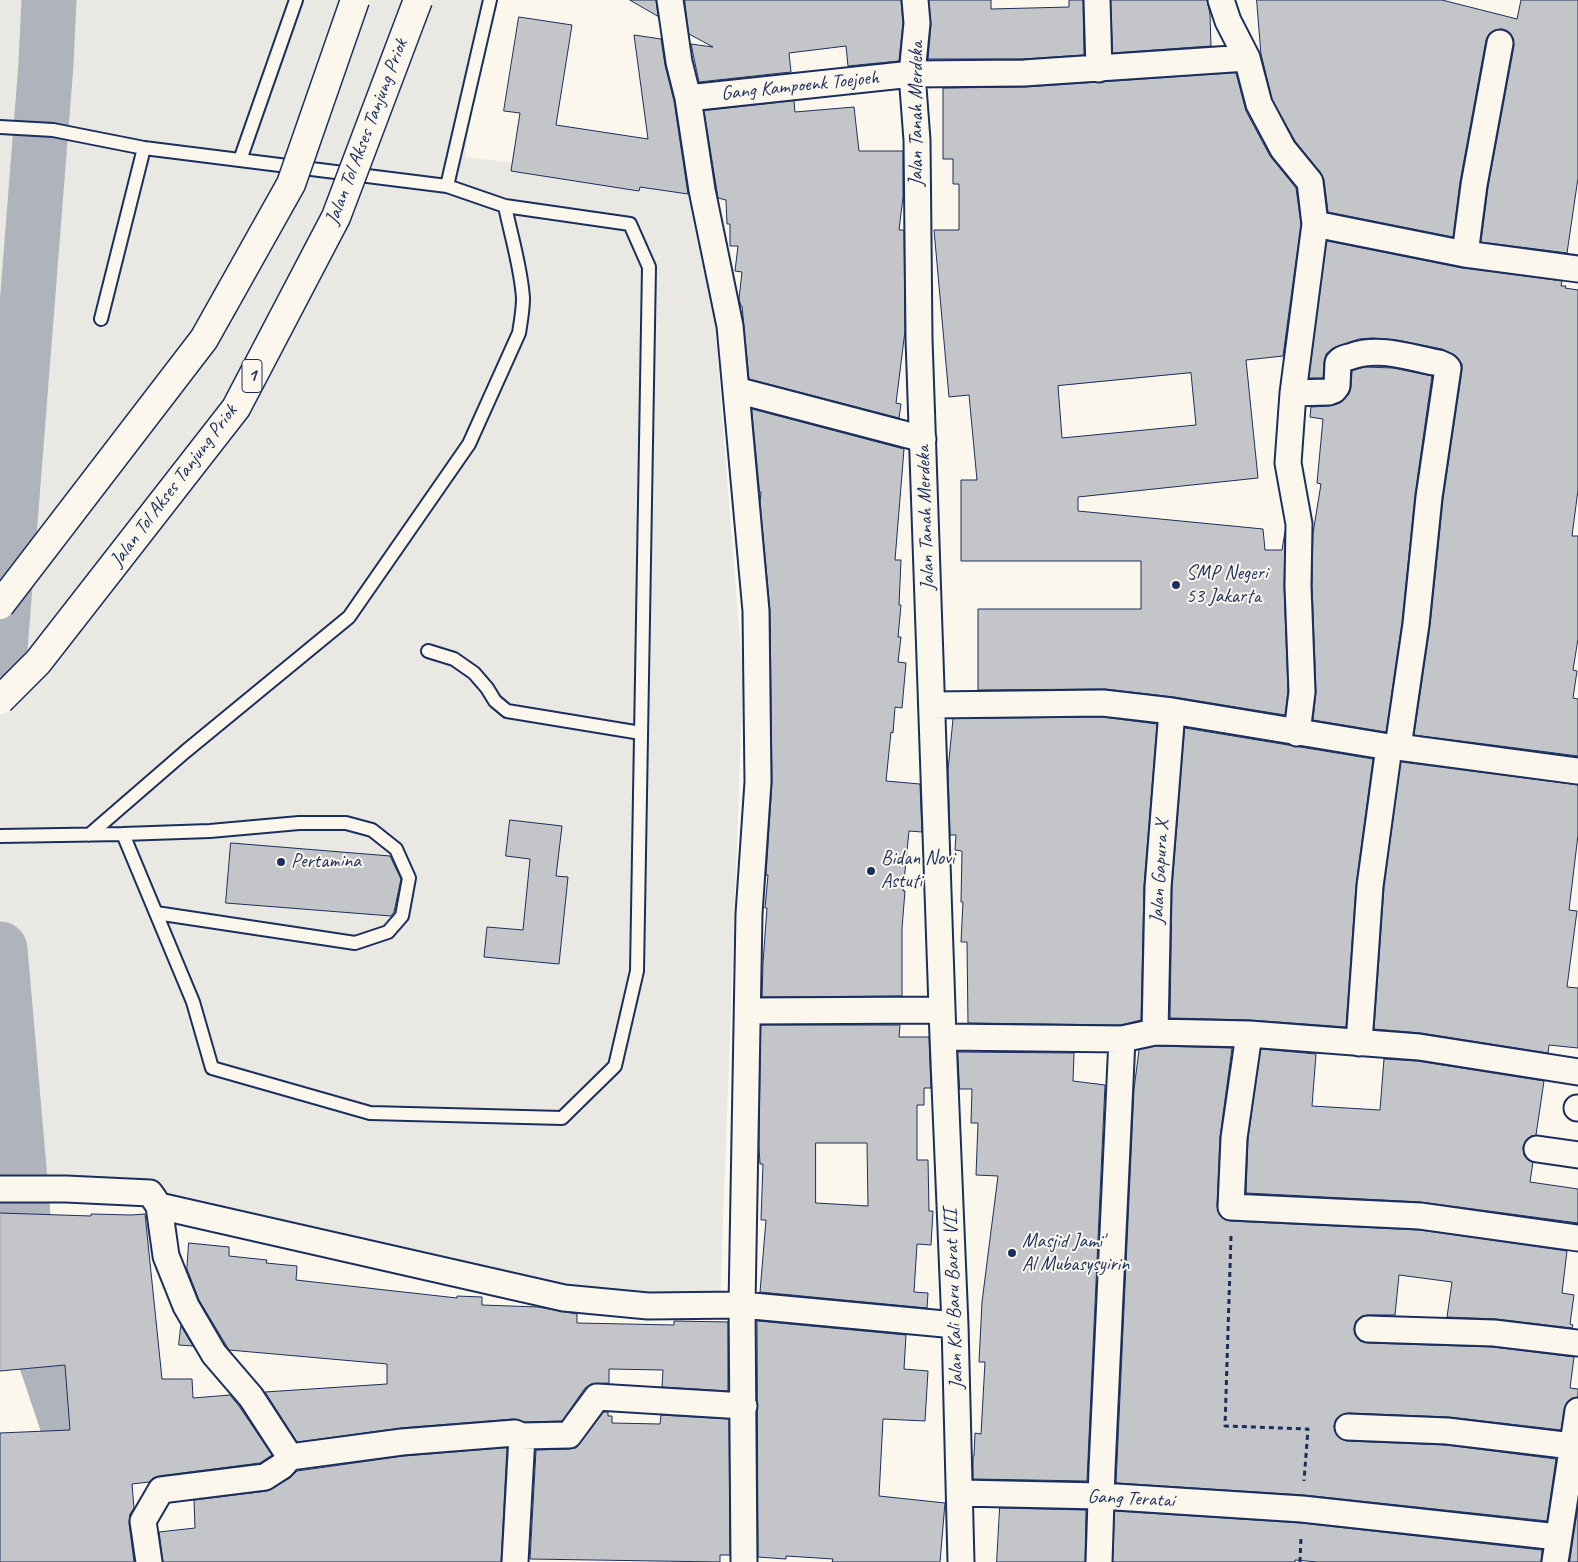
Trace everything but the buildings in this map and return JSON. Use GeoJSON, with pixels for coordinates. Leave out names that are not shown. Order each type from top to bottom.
{"type":"FeatureCollection","features":[{"type":"Feature","properties":{"kind":"highway"},"geometry":{"type":"LineString","coordinates":[[0,605],[204,338],[291,184],[355,0]]}},
{"type":"Feature","properties":{"kind":"highway","name":"Jalan Tol Akses Tanjung Priok"},"geometry":{"type":"LineString","coordinates":[[0,700],[38,662],[236,408],[336,217],[418,0]]}},
{"type":"Feature","properties":{"kind":"street"},"geometry":{"type":"LineString","coordinates":[[670,0],[702,190],[730,326],[756,611],[758,782],[749,914],[742,1305],[744,1562]]}},
{"type":"Feature","properties":{"kind":"street","name":"Jalan Tanah Merdeka"},"geometry":{"type":"LineString","coordinates":[[915,0],[917,23],[912,74],[916,140],[919,338],[943,1037]]}},
{"type":"Feature","properties":{"kind":"street"},"geometry":{"type":"LineString","coordinates":[[1097,0],[1099,69]]}},
{"type":"Feature","properties":{"kind":"street"},"geometry":{"type":"LineString","coordinates":[[1222,0],[1228,21],[1247,58],[1259,104],[1283,148],[1310,182],[1315,224],[1293,393],[1288,463],[1299,524],[1298,586],[1302,692],[1297,733]]}},
{"type":"Feature","properties":{"kind":"street"},"geometry":{"type":"LineString","coordinates":[[1465,254],[1474,185],[1500,43]]}},
{"type":"Feature","properties":{"kind":"street","name":"Gang Kampoenk Toejoeh"},"geometry":{"type":"LineString","coordinates":[[688,98],[912,74],[1024,73],[1247,58]]}},
{"type":"Feature","properties":{"kind":"street"},"geometry":{"type":"LineString","coordinates":[[1315,224],[1465,254],[1578,270]]}},
{"type":"Feature","properties":{"kind":"street"},"geometry":{"type":"LineString","coordinates":[[1293,393],[1329,392],[1334,390],[1337,386],[1338,362],[1340,359],[1358,354],[1391,353],[1439,363],[1448,368],[1429,497],[1416,624],[1370,886],[1359,1043]]}},
{"type":"Feature","properties":{"kind":"street"},"geometry":{"type":"LineString","coordinates":[[736,390],[923,438]]}},
{"type":"Feature","properties":{"kind":"street"},"geometry":{"type":"LineString","coordinates":[[932,705],[1102,703],[1172,711],[1297,733],[1393,747],[1578,771]]}},
{"type":"Feature","properties":{"kind":"street","name":"Jalan Gapura X"},"geometry":{"type":"LineString","coordinates":[[1155,1032],[1158,887],[1172,711]]}},
{"type":"Feature","properties":{"kind":"street"},"geometry":{"type":"LineString","coordinates":[[748,1011],[942,1010]]}},
{"type":"Feature","properties":{"kind":"street"},"geometry":{"type":"LineString","coordinates":[[943,1037],[1122,1039],[1155,1032],[1249,1034],[1419,1047],[1578,1072]]}},
{"type":"Feature","properties":{"kind":"street"},"geometry":{"type":"LineString","coordinates":[[1249,1034],[1234,1138],[1232,1208],[1420,1216],[1578,1238]]}},
{"type":"Feature","properties":{"kind":"street","name":"Jalan Kali Baru Barat VII"},"geometry":{"type":"LineString","coordinates":[[943,1037],[955,1325],[961,1562]]}},
{"type":"Feature","properties":{"kind":"street"},"geometry":{"type":"LineString","coordinates":[[1099,1562],[1122,1039]]}},
{"type":"Feature","properties":{"kind":"street"},"geometry":{"type":"LineString","coordinates":[[1537,1149],[1578,1155]]}},
{"type":"Feature","properties":{"kind":"street"},"geometry":{"type":"LineString","coordinates":[[0,1189],[66,1189],[150,1193],[159,1206],[166,1256],[186,1306],[214,1354],[251,1397],[290,1457]]}},
{"type":"Feature","properties":{"kind":"street"},"geometry":{"type":"LineString","coordinates":[[159,1206],[564,1298],[648,1306],[742,1305],[955,1325]]}},
{"type":"Feature","properties":{"kind":"street"},"geometry":{"type":"LineString","coordinates":[[1368,1329],[1494,1333],[1578,1343]]}},
{"type":"Feature","properties":{"kind":"street"},"geometry":{"type":"LineString","coordinates":[[149,1562],[143,1521],[161,1490],[266,1477],[278,1469],[290,1457],[402,1442],[515,1433],[522,1436],[569,1435],[597,1397],[744,1406]]}},
{"type":"Feature","properties":{"kind":"street"},"geometry":{"type":"LineString","coordinates":[[1556,1562],[1558,1537],[1578,1411]]}},
{"type":"Feature","properties":{"kind":"street"},"geometry":{"type":"LineString","coordinates":[[1348,1427],[1446,1431],[1572,1446]]}},
{"type":"Feature","properties":{"kind":"street"},"geometry":{"type":"LineString","coordinates":[[515,1562],[522,1436]]}},
{"type":"Feature","properties":{"kind":"street","name":"Gang Teratai"},"geometry":{"type":"LineString","coordinates":[[960,1493],[1101,1496],[1302,1509],[1558,1537]]}},
{"type":"Feature","properties":{"kind":"lane"},"geometry":{"type":"LineString","coordinates":[[240,160],[296,0]]}},
{"type":"Feature","properties":{"kind":"lane"},"geometry":{"type":"LineString","coordinates":[[447,186],[490,0]]}},
{"type":"Feature","properties":{"kind":"lane"},"geometry":{"type":"LineString","coordinates":[[0,127],[53,130],[144,148],[447,186],[504,206],[630,224],[649,267],[637,971],[615,1066],[562,1118],[370,1113],[212,1068],[192,1002],[123,834]]}},
{"type":"Feature","properties":{"kind":"lane"},"geometry":{"type":"LineString","coordinates":[[101,319],[144,148]]}},
{"type":"Feature","properties":{"kind":"lane"},"geometry":{"type":"LineString","coordinates":[[89,835],[186,751],[349,617],[469,444],[519,333],[522,314],[523,298],[504,206]]}},
{"type":"Feature","properties":{"kind":"lane"},"geometry":{"type":"LineString","coordinates":[[428,651],[454,659],[474,673],[495,701],[507,712],[641,732]]}},
{"type":"Feature","properties":{"kind":"lane"},"geometry":{"type":"LineString","coordinates":[[2,836],[210,831],[299,823],[346,822],[372,830],[396,849],[409,878],[402,916],[388,932],[356,944],[156,913]]}},
{"type":"Feature","properties":{"kind":"path"},"geometry":{"type":"LineString","coordinates":[[1232,1208],[1225,1426],[1308,1429],[1300,1562]]}},
{"type":"Feature","properties":{"kind":"shaded area"},"geometry":{"type":"Polygon","coordinates":[[[0,0],[485,0],[465,157],[704,186],[743,679],[720,1305],[506,1292],[98,1181],[16,1195],[0,998],[0,0]]]}},
{"type":"Feature","properties":{"kind":"waterway"},"geometry":{"type":"LineString","coordinates":[[0,649],[46,64],[49,0]]}},
{"type":"Feature","properties":{"kind":"waterway"},"geometry":{"type":"LineString","coordinates":[[0,949],[32,1319],[67,1423],[89,1562]]}},
{"type":"Feature","properties":{"kind":"place","name":"SMP Negeri 53 Jakarta"},"geometry":{"type":"Point","coordinates":[1176,585]}},
{"type":"Feature","properties":{"kind":"place","name":"Pertamina"},"geometry":{"type":"Point","coordinates":[281,862]}},
{"type":"Feature","properties":{"kind":"place","name":"Bidan Novi Astuti"},"geometry":{"type":"Point","coordinates":[871,871]}},
{"type":"Feature","properties":{"kind":"place","name":"Masjid Jami' Al Mubasysyirin"},"geometry":{"type":"Point","coordinates":[1012,1253]}}]}
